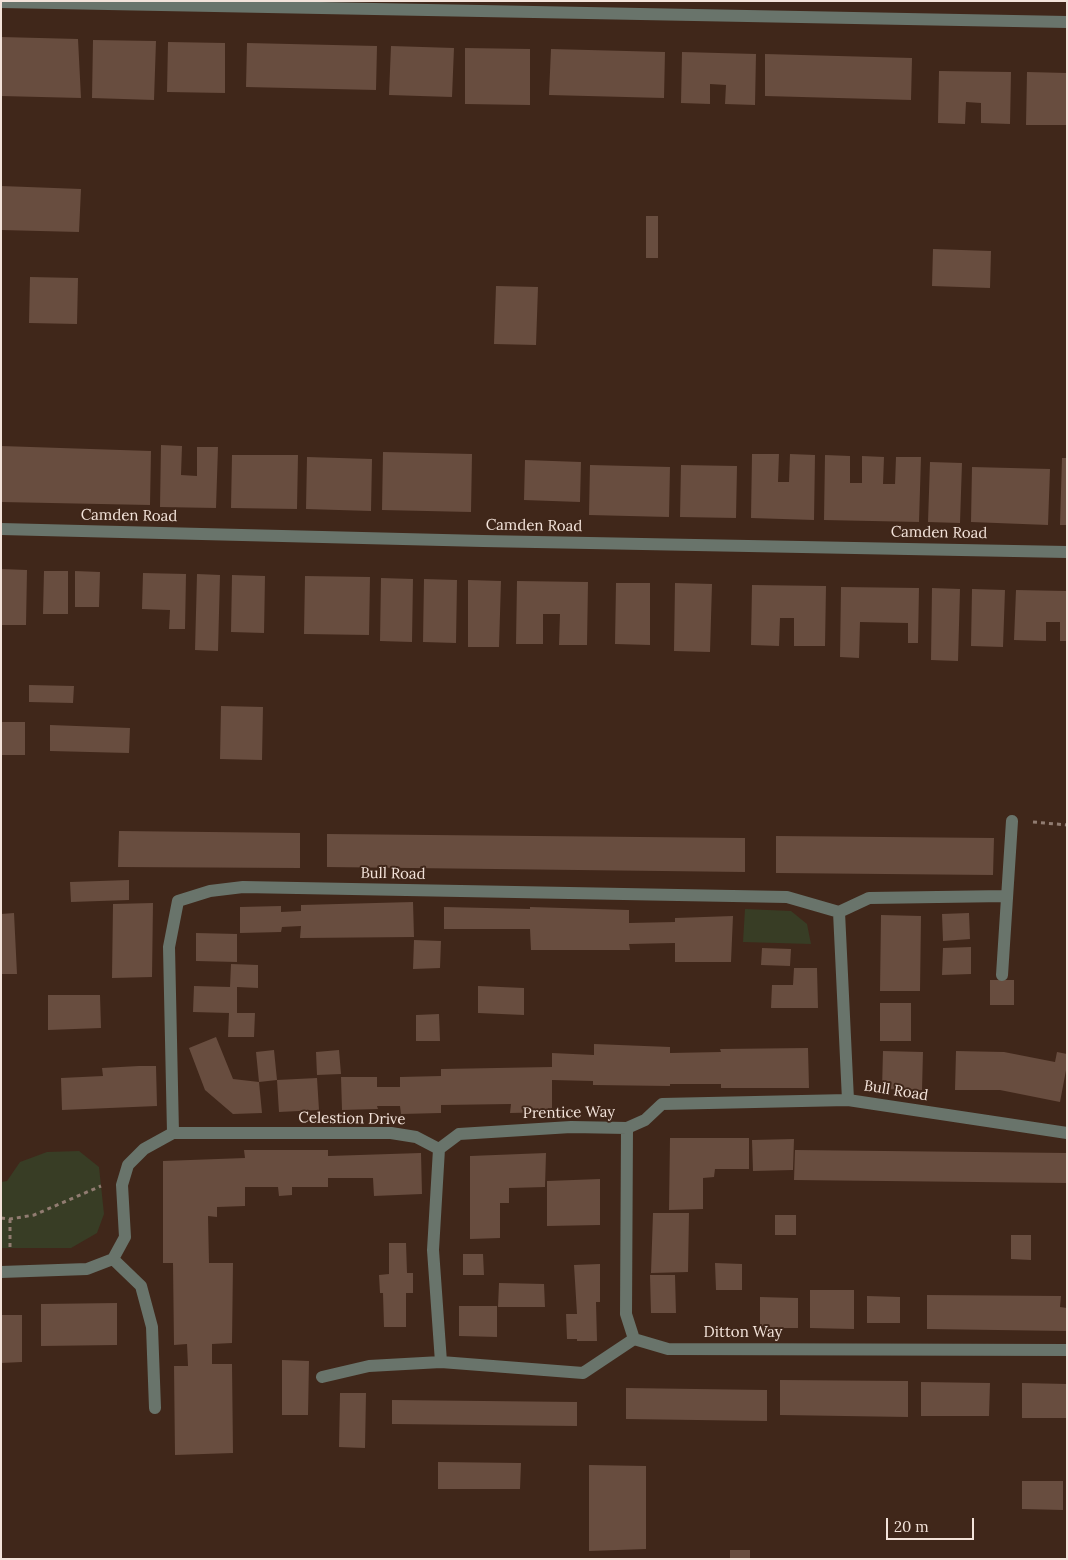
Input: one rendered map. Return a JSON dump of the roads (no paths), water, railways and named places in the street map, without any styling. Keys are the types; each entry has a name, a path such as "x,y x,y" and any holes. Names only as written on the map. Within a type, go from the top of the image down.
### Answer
{"street":[{"path":"1,2 1067,22"},
{"name":"Camden Road","path":"1,530 1067,552"},
{"path":"1002,976 1012,821"},
{"name":"Bull Road","path":"173,1133 169,947 178,901 210,890 243,887 787,897 839,912 848,1100 1067,1133"},
{"path":"839,912 869,898 1006,896"},
{"name":"Prentice Way","path":"439,1149 459,1134 571,1127 627,1128 645,1120 662,1104 848,1100"},
{"path":"322,1377 369,1366 442,1362 582,1373 634,1339 626,1314 627,1128"},
{"name":"Celestion Drive","path":"112,1260 125,1237 122,1185 128,1165 144,1149 173,1133 391,1133 416,1137 439,1149"},
{"path":"439,1149 433,1250 442,1362"},
{"path":"6,1272 87,1269 112,1260 141,1286 152,1327 155,1408"},
{"name":"Ditton Way","path":"634,1339 668,1349 1067,1350"}]}
